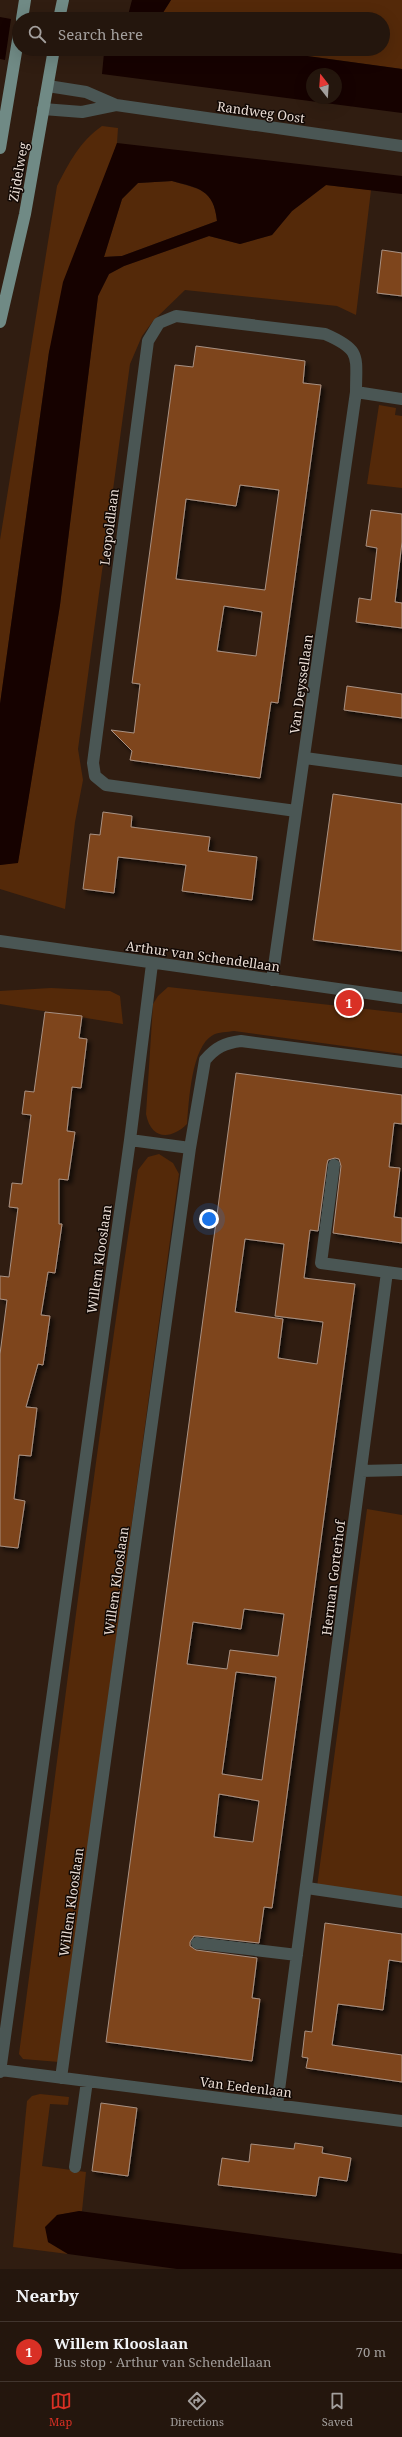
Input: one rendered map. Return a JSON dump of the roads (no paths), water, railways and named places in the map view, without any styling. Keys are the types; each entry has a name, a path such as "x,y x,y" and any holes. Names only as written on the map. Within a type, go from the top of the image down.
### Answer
{"main road":[{"path":"23,12 25,0"},
{"path":"61,12 63,0"},
{"name":"Zijdelweg","path":"0,148 15,56"},
{"name":"Zijdelweg","path":"0,322 25,214 53,56"}],"street":[{"name":"Randweg Oost","path":"49,80 86,92 116,105 402,146"},
{"name":"Randweg Oost","path":"43,109 82,112 116,105"},
{"name":"Leopoldlaan","path":"296,812 106,785 95,776 93,763 148,341 159,323 176,316 325,334 345,343 356,357 356,392"},
{"path":"356,392 402,399"},
{"name":"Van Deyssellaan","path":"272,980 305,758 356,392"},
{"path":"305,758 402,771"},
{"name":"Arthur van Schendellaan","path":"0,941 152,964 402,998"},
{"name":"Willem Klooslaan","path":"0,2071 130,1140 152,964"},
{"path":"130,1140 190,1148 205,1060 213,1051 226,1043 241,1041 402,1062"},
{"name":"Willem Klooslaan","path":"61,2078 190,1148"},
{"path":"334,1165 321,1263 402,1274"},
{"name":"Herman Gorterhof","path":"277,2105 307,1888 387,1272"},
{"path":"361,1471 402,1470"},
{"path":"307,1888 402,1902"},
{"path":"197,1943 297,1955"},
{"name":"Van Eedenlaan","path":"0,2071 402,2121"},
{"path":"75,2167 86,2081"}],"place":[{"name":"Willem Klooslaan","path":"349,1003"}]}
